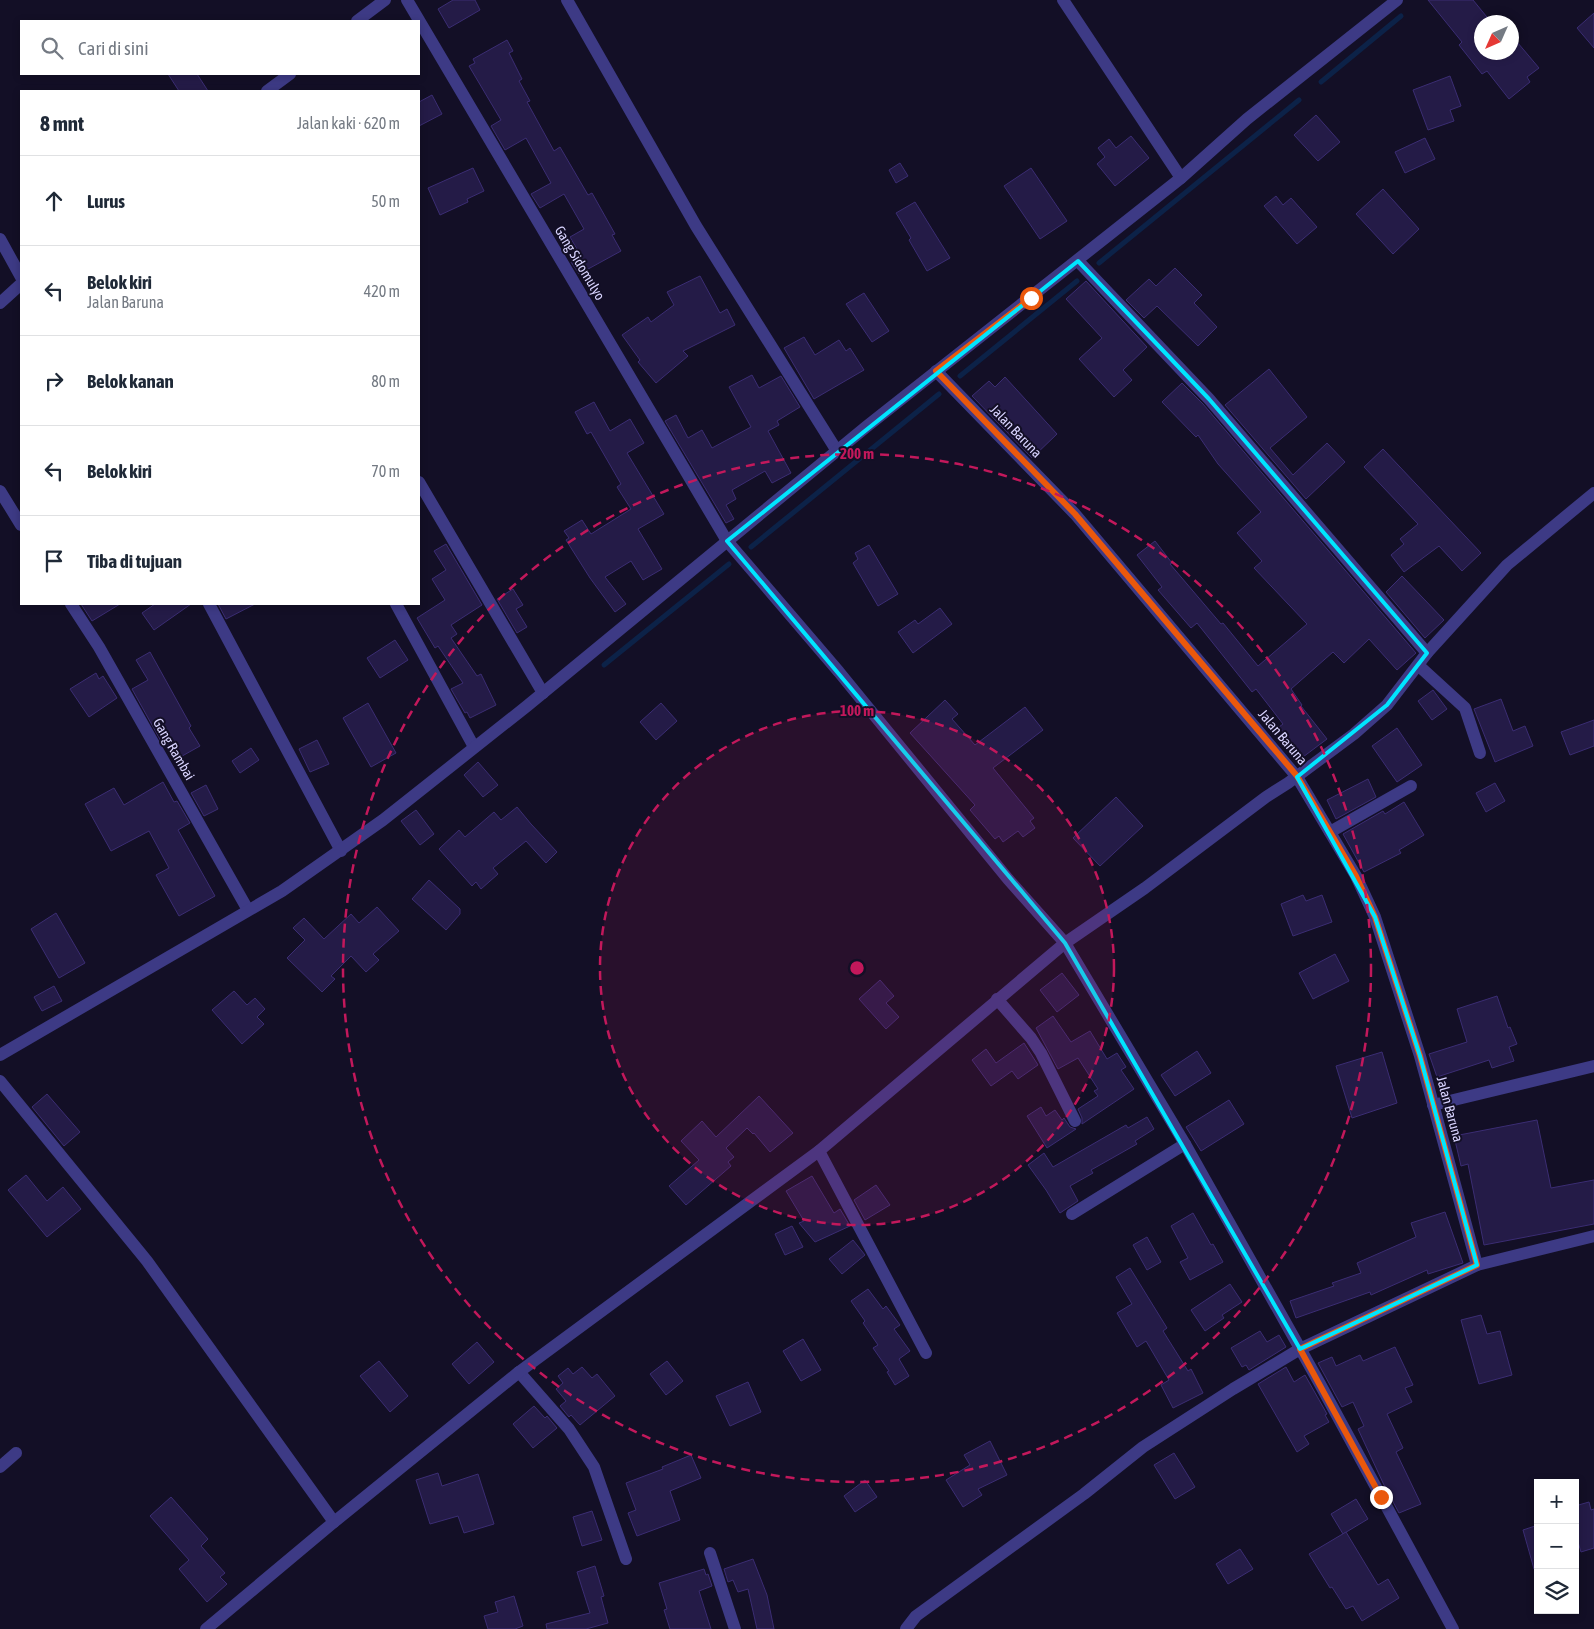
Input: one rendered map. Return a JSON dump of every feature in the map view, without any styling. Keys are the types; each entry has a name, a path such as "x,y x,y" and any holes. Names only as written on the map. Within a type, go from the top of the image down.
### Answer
{"street":[{"path":"358,20 385,0"},
{"name":"Gang Sidomulyo","path":"407,0 419,20"},
{"path":"567,0 696,226 838,451"},
{"path":"1063,0 1181,178"},
{"path":"0,1055 282,891 383,820 543,693 936,371 1181,178 1247,120 1397,0"},
{"name":"Gang Sidomulyo","path":"420,22 727,541 839,672 1008,879 1065,943 1184,1144 1300,1349 1453,1629"},
{"path":"269,90 289,75"},
{"path":"0,239 20,286 0,303"},
{"path":"1078,261 1209,399 1427,653"},
{"name":"Jalan Baruna","path":"936,371 1075,514 1297,776 1366,896 1375,917 1408,1017 1477,1265"},
{"path":"420,484 543,693"},
{"path":"0,491 20,523"},
{"path":"206,1629 519,1372 819,1151 1065,943 1145,888 1354,734 1387,705 1427,653 1507,565 1594,493"},
{"name":"Gang Rambai","path":"72,605 99,647 248,910"},
{"path":"210,605 341,850"},
{"path":"397,605 474,747"},
{"path":"1418,664 1465,708 1480,753"},
{"path":"1330,832 1411,786"},
{"path":"997,999 1031,1038 1041,1053 1076,1121"},
{"path":"1433,1105 1594,1066"},
{"path":"0,1081 147,1261 334,1522"},
{"path":"1072,1214 1184,1144"},
{"path":"819,1151 926,1353"},
{"path":"906,1629 916,1616 1084,1494 1142,1447 1300,1349 1477,1265 1594,1236"},
{"path":"519,1372 569,1429 594,1467 626,1559"},
{"path":"0,1467 16,1453"},
{"path":"710,1553 735,1629"}],"highlighted area":[{"path":"1078,261 1209,399 1427,653 1387,705 1297,777 1375,917 1420,1056 1477,1265 1300,1349 1065,943 727,541"}],"building":[{"path":"453,0 475,0 480,10 449,28 438,9"},
{"path":"1428,0 1473,0 1485,15 1474,15 1474,60 1519,60 1519,44 1539,68 1527,77 1530,82 1509,99 1487,71 1482,74 1459,45 1462,42"},
{"path":"1594,13 1594,48 1577,28"},
{"path":"507,40 513,51 509,53 522,79 519,81 530,101 527,102 554,151 560,147 588,195 592,193 615,234 612,235 621,251 579,274 571,262 581,256 570,237 584,229 564,194 540,208 531,194 551,183 526,138 505,150 491,126 501,120 469,66 475,63 473,59"},
{"path":"169,75 198,75 207,90 178,90"},
{"path":"1450,76 1461,106 1450,110 1454,121 1428,130 1413,90"},
{"path":"432,95 442,114 420,125 420,101"},
{"path":"1316,115 1340,142 1318,161 1294,135"},
{"path":"1131,136 1149,158 1115,186 1097,164 1105,157 1098,148 1109,139 1116,148"},
{"path":"1425,138 1435,159 1405,173 1395,152"},
{"path":"900,163 908,176 896,183 889,170"},
{"path":"473,168 484,191 467,199 468,202 440,215 428,188"},
{"path":"1031,168 1067,221 1040,239 1004,186"},
{"path":"1383,189 1419,229 1393,254 1356,214"},
{"path":"1276,196 1283,205 1291,198 1317,227 1297,244 1264,206"},
{"path":"915,202 950,258 927,271 896,213"},
{"path":"1175,268 1202,295 1194,303 1217,327 1198,346 1157,306 1144,318 1126,300 1149,279 1156,286"},
{"path":"700,276 720,313 727,309 735,325 683,351 688,356 656,383 638,362 640,360 622,335 648,317 651,322 674,305 667,292"},
{"path":"1086,281 1147,347 1123,370 1132,380 1114,397 1079,359 1102,338 1066,299"},
{"path":"864,293 889,331 872,342 846,304"},
{"path":"804,337 815,355 839,340 846,351 850,348 864,370 814,399 784,348"},
{"path":"1269,369 1307,417 1270,448 1293,475 1327,443 1345,462 1306,499 1225,405"},
{"path":"752,375 759,388 781,376 800,407 777,421 779,425 768,431 791,473 772,483 765,471 732,490 736,499 726,505 734,519 726,523 665,421 676,415 688,438 702,430 712,448 751,427 729,387"},
{"path":"1005,377 1057,434 1032,458 972,396 989,381 995,387"},
{"path":"1182,383 1203,404 1416,653 1397,670 1369,639 1344,663 1333,652 1291,689 1301,706 1327,739 1303,757 1279,727 1283,724 1256,689 1252,692 1197,623 1191,628 1158,590 1162,587 1137,555 1155,541 1172,563 1170,564 1221,624 1223,623 1258,666 1307,624 1254,568 1262,561 1237,533 1261,512 1218,464 1198,435 1196,437 1162,402"},
{"path":"594,402 610,431 630,419 644,443 627,453 664,514 638,529 662,569 643,580 631,561 605,577 626,604 615,612 590,578 566,540 569,538 564,531 582,520 591,534 631,509 617,487 621,484 591,432 587,434 575,412"},
{"path":"1383,449 1481,553 1462,571 1439,546 1404,572 1391,555 1404,544 1400,539 1418,524 1364,467"},
{"path":"446,544 482,605 451,625 457,634 451,638 477,676 481,674 496,705 470,718 451,689 463,683 438,646 435,648 417,618 445,600 432,579 446,570 434,551"},
{"path":"869,545 898,594 878,606 853,563 858,559 855,553"},
{"path":"1402,576 1444,620 1425,638 1386,592"},
{"path":"513,589 523,605 516,609 527,627 517,633 497,599"},
{"path":"82,605 118,605 92,621"},
{"path":"154,605 190,605 154,630 142,613"},
{"path":"219,605 253,605 226,619"},
{"path":"940,608 952,624 913,653 898,632 915,620 918,624"},
{"path":"395,640 408,660 380,678 367,658"},
{"path":"150,652 200,746 175,760 164,742 162,743 132,689 148,680 136,660"},
{"path":"96,673 99,679 103,676 117,698 89,717 70,689"},
{"path":"1433,690 1447,709 1432,720 1418,701"},
{"path":"1501,699 1513,731 1525,726 1533,746 1495,762 1474,709"},
{"path":"945,700 958,714 952,719 975,745 1025,707 1043,730 993,768 1034,818 1030,821 1035,828 1023,837 1018,831 1003,842 999,836 995,839 970,810 975,805 910,733"},
{"path":"368,703 396,753 371,767 343,718"},
{"path":"661,703 677,721 656,740 640,722"},
{"path":"1594,720 1594,746 1570,755 1561,732"},
{"path":"1397,728 1422,765 1397,782 1372,746"},
{"path":"317,740 329,764 310,772 299,749"},
{"path":"251,748 259,760 240,773 232,761"},
{"path":"478,762 498,785 483,797 464,775"},
{"path":"1368,779 1376,797 1336,819 1327,800"},
{"path":"163,782 174,802 177,801 190,823 178,830 215,896 179,916 156,875 169,868 149,831 111,851 85,804 114,788 124,805"},
{"path":"1495,783 1505,801 1486,812 1476,793"},
{"path":"206,785 218,809 204,816 191,793"},
{"path":"1116,797 1143,826 1100,866 1073,838"},
{"path":"1404,802 1424,835 1399,850 1401,853 1364,872 1343,834 1383,811 1385,814"},
{"path":"517,807 557,852 546,863 526,841 493,868 498,874 481,889 476,882 472,886 439,849 459,830 465,837 494,812 501,820"},
{"path":"416,810 434,834 420,845 401,821"},
{"path":"429,880 460,909 460,914 446,930 412,899"},
{"path":"1303,895 1306,901 1322,895 1332,922 1293,936 1281,904"},
{"path":"377,907 399,931 373,954 379,960 366,972 351,956 331,976 335,979 322,992 287,958 305,940 293,928 304,918 324,939 351,914 359,923"},
{"path":"56,913 85,963 59,978 31,929"},
{"path":"1335,954 1349,981 1313,999 1299,973"},
{"path":"1062,973 1079,995 1057,1012 1040,990"},
{"path":"880,980 894,996 886,1003 899,1017 886,1029 859,999"},
{"path":"54,986 62,1001 42,1011 34,997"},
{"path":"234,991 247,1005 255,998 265,1009 257,1017 264,1024 242,1044 212,1010"},
{"path":"1497,996 1508,1028 1510,1027 1517,1044 1509,1047 1514,1061 1492,1068 1489,1060 1437,1077 1429,1054 1467,1042 1457,1009"},
{"path":"1053,1016 1071,1042 1090,1031 1107,1059 1117,1053 1126,1067 1121,1070 1134,1089 1082,1124 1082,1118 1078,1109 1098,1096 1094,1091 1098,1089 1078,1058 1058,1069 1036,1028"},
{"path":"1024,1043 1038,1065 1018,1079 1012,1071 991,1086 972,1060 986,1049 996,1063"},
{"path":"1197,1051 1211,1073 1175,1096 1161,1075"},
{"path":"1382,1052 1397,1103 1352,1118 1336,1066"},
{"path":"47,1094 80,1132 64,1146 32,1107"},
{"path":"759,1096 793,1133 770,1152 754,1133 747,1128 726,1148 734,1157 728,1162 731,1166 686,1205 669,1186 699,1160 681,1141 702,1121 716,1137"},
{"path":"1229,1100 1244,1124 1201,1151 1186,1127"},
{"path":"1041,1107 1046,1116 1055,1110 1062,1120 1064,1118 1070,1127 1076,1129 1047,1148 1027,1116"},
{"path":"1147,1117 1154,1129 1135,1141 1137,1144 1091,1170 1093,1173 1070,1186 1078,1201 1060,1213 1028,1165 1044,1153 1053,1167 1126,1125 1128,1128"},
{"path":"1537,1120 1551,1188 1594,1180 1594,1224 1484,1245 1468,1164 1461,1166 1454,1136"},
{"path":"26,1175 47,1201 63,1187 81,1209 47,1237 8,1190"},
{"path":"812,1176 834,1213 840,1209 850,1226 815,1242 799,1223 804,1221 786,1191"},
{"path":"876,1185 890,1205 865,1220 854,1200"},
{"path":"1445,1212 1463,1263 1428,1274 1427,1270 1371,1295 1370,1292 1296,1318 1290,1301 1334,1286 1332,1283 1361,1273 1357,1263 1416,1237 1411,1223"},
{"path":"1193,1213 1223,1262 1190,1280 1180,1262 1188,1258 1171,1226"},
{"path":"792,1226 803,1247 785,1255 775,1234"},
{"path":"1147,1237 1161,1262 1147,1270 1133,1245"},
{"path":"853,1240 865,1255 842,1274 829,1259"},
{"path":"1130,1268 1167,1328 1163,1331 1188,1371 1191,1369 1203,1393 1173,1408 1161,1385 1169,1380 1146,1341 1137,1347 1117,1313 1132,1304 1116,1277"},
{"path":"1230,1284 1242,1302 1222,1315 1224,1318 1205,1331 1191,1310"},
{"path":"868,1289 883,1309 886,1306 900,1325 894,1329 910,1351 899,1359 909,1376 895,1385 887,1372 889,1371 873,1348 878,1345 851,1301"},
{"path":"1481,1315 1487,1334 1500,1331 1512,1375 1479,1384 1461,1320"},
{"path":"1260,1331 1267,1342 1279,1335 1286,1347 1249,1370 1246,1365 1242,1367 1231,1348"},
{"path":"803,1339 821,1370 801,1381 783,1351"},
{"path":"477,1342 494,1362 469,1384 452,1364"},
{"path":"1395,1347 1413,1385 1405,1388 1412,1402 1387,1414 1403,1448 1396,1452 1421,1504 1399,1513 1358,1429 1364,1426 1353,1402 1342,1407 1318,1363 1332,1357 1336,1366 1360,1355 1363,1361"},
{"path":"379,1361 408,1396 390,1412 360,1376"},
{"path":"667,1361 683,1381 666,1395 650,1374"},
{"path":"582,1367 592,1378 597,1374 615,1396 580,1425 571,1415 569,1417 560,1406 566,1401 556,1389 563,1383 558,1376 568,1368 573,1374"},
{"path":"1286,1367 1294,1382 1305,1375 1327,1414 1325,1415 1329,1422 1304,1436 1309,1444 1297,1452 1258,1384"},
{"path":"748,1382 761,1412 730,1426 716,1396"},
{"path":"534,1406 545,1418 547,1416 557,1428 533,1448 513,1424"},
{"path":"990,1441 1007,1475 978,1489 982,1495 963,1507 946,1480 970,1465 964,1455"},
{"path":"1174,1453 1195,1487 1175,1499 1154,1465"},
{"path":"691,1455 701,1478 670,1491 680,1520 637,1536 628,1513 636,1510 626,1483 663,1469 662,1467"},
{"path":"438,1473 442,1486 478,1474 494,1524 464,1533 458,1516 430,1524 416,1480"},
{"path":"865,1480 877,1497 855,1512 844,1496"},
{"path":"171,1497 208,1539 201,1546 225,1573 220,1577 227,1584 207,1602 179,1569 189,1560 150,1516"},
{"path":"1356,1499 1368,1519 1343,1534 1331,1514"},
{"path":"1589,1502 1591,1510 1594,1509 1594,1548 1581,1552 1579,1545 1579,1505"},
{"path":"592,1511 602,1540 582,1546 573,1517"},
{"path":"1534,1526 1534,1569 1523,1530"},
{"path":"1346,1532 1378,1585 1388,1579 1399,1598 1362,1621 1353,1606 1346,1609 1332,1587 1330,1588 1309,1554"},
{"path":"1240,1549 1253,1569 1228,1584 1216,1564"},
{"path":"753,1559 767,1595 774,1629 757,1629 748,1589 738,1592 733,1580 728,1582 724,1569"},
{"path":"595,1566 604,1596 601,1597 608,1623 586,1629 547,1629 546,1624 590,1613 577,1572"},
{"path":"704,1569 712,1586 699,1591 711,1629 670,1629 664,1610 667,1609 659,1583"},
{"path":"514,1596 523,1626 515,1629 488,1629 484,1616 498,1612 495,1602"}],"waterway":[{"path":"1321,82 1401,16"},
{"path":"1099,263 1299,100"},
{"path":"960,376 1077,281"},
{"path":"751,547 939,394"},
{"path":"604,665 729,564"}],"route":[{"path":"1031,298 936,371 1075,514 1297,776 1366,896 1384,942 1420,1056 1477,1265 1300,1349 1381,1497"}]}
